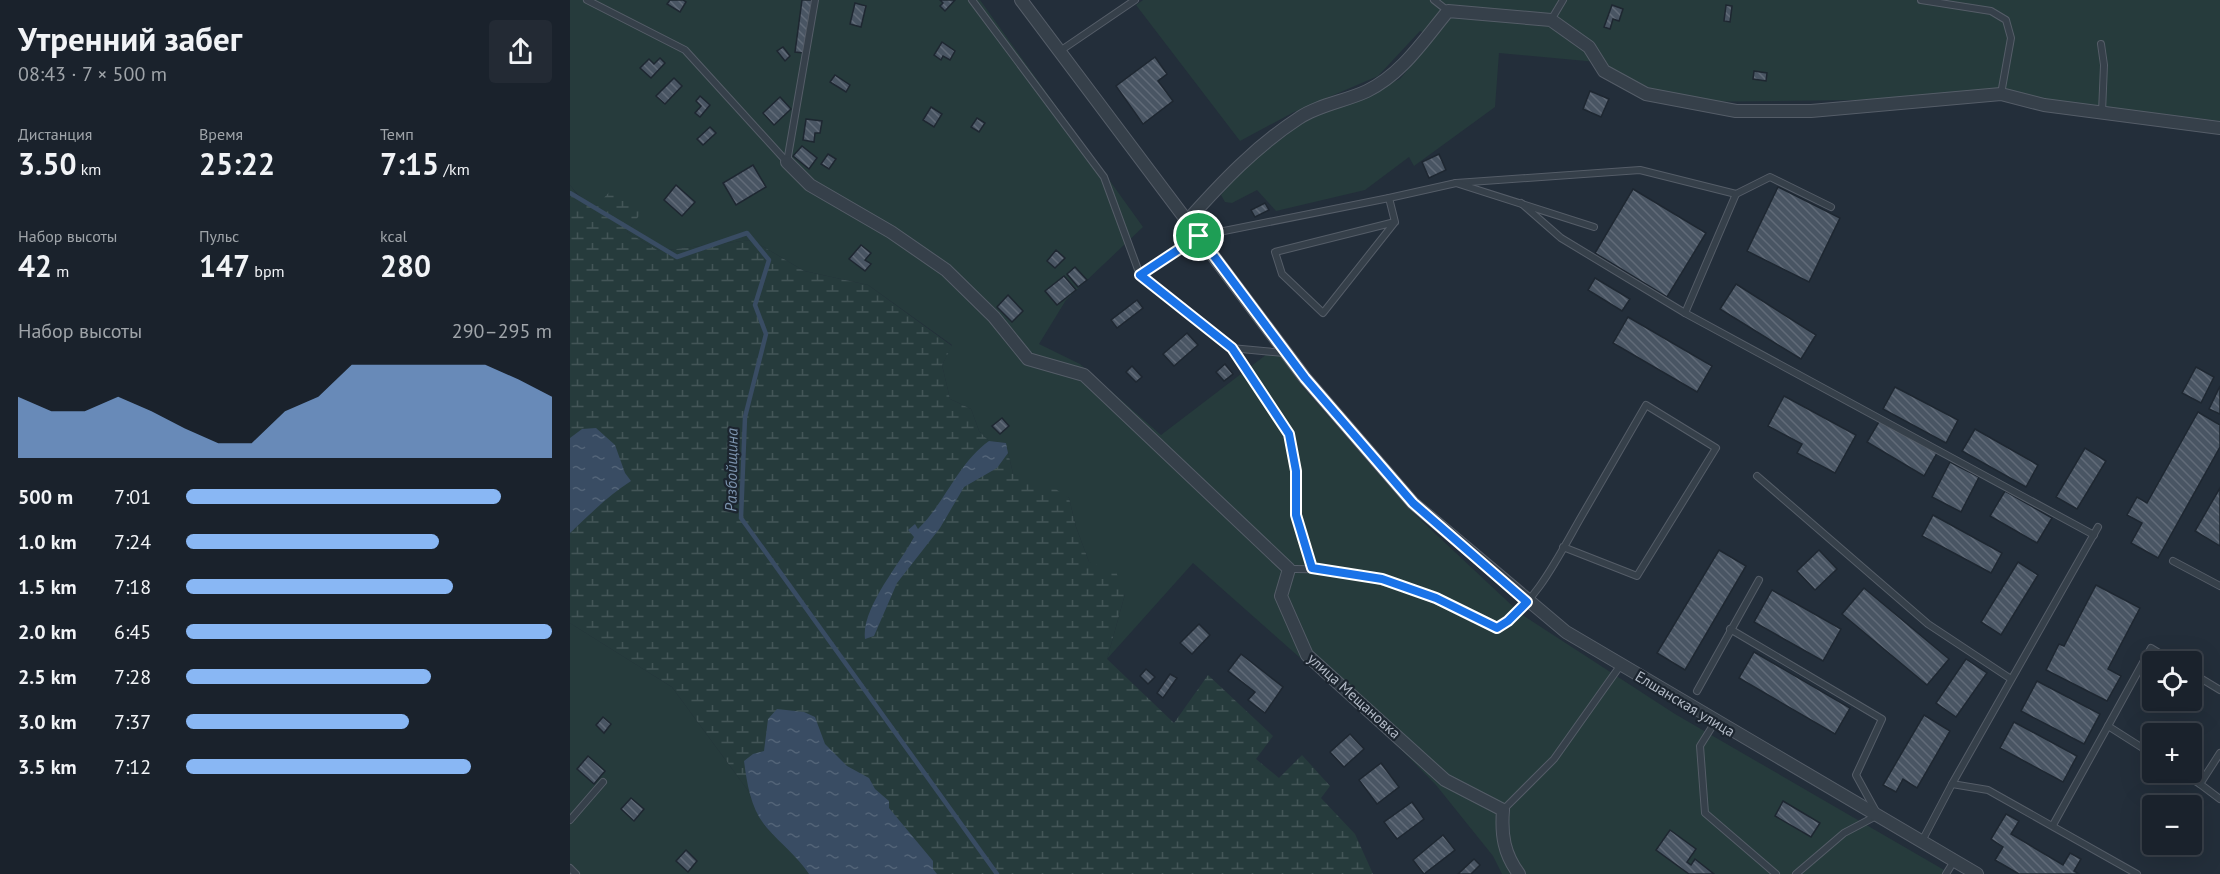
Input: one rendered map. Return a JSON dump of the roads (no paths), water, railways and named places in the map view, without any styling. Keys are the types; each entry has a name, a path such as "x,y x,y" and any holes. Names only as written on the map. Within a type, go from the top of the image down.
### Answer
{"street":[{"name":"Елшанская улица","path":"1022,0 1305,378 1413,503 1527,602 1566,632 1715,723 1977,874"},
{"path":"1188,220 1229,174 1301,116 1368,90 1394,75 1448,12 1551,20 1589,47 1604,71 1646,94 1736,111 1811,111 2001,94 2044,105 2220,128"},
{"path":"787,162 810,185 891,232 946,270 994,317 1028,358 1084,375 1289,568"},
{"name":"улица Мещановка","path":"1289,568 1281,596 1307,655 1445,780 1503,810"},
{"path":"1503,810 1502,834 1509,861 1519,874"}],"lane":[{"path":"587,0 685,50 787,162"},
{"path":"787,162 815,0"},
{"path":"972,0 1104,177 1140,275 1232,348 1288,353"},
{"path":"1059,51 1136,0"},
{"path":"1434,0 1448,12"},
{"path":"1551,20 1563,0"},
{"path":"1921,0 1991,11 2006,20 2011,38 2001,94"},
{"path":"2101,44 2104,65 2102,113"},
{"path":"1140,275 1199,236 1456,183 1640,170 1736,194"},
{"path":"1685,313 1736,194 1770,177 1831,207"},
{"path":"1456,183 1594,227"},
{"path":"1389,198 1395,222"},
{"path":"1521,203 1561,238 1685,313 2094,535"},
{"path":"1395,222 1323,313 1282,274 1275,252 1395,222"},
{"path":"1289,568 1312,568 1382,579 1436,598 1497,628 1508,621 1527,602 1563,547 1646,405 1716,448 1637,576 1563,547"},
{"path":"1757,476 1928,624 2011,679"},
{"path":"1922,841 2098,527"},
{"path":"2172,561 2220,586"},
{"path":"1697,691 1758,580"},
{"path":"1730,629 1882,719 1856,775 1878,815 1844,833 1796,874"},
{"path":"2053,825 2142,664"},
{"path":"1503,810 1554,759 1620,666"},
{"path":"2202,679 2220,690"},
{"path":"1715,723 1700,746 1704,813 1776,874"},
{"path":"2108,726 2142,748"},
{"path":"2220,753 2200,784 2220,800"},
{"path":"570,820 603,782"},
{"path":"1952,784 1988,790 2137,874"},
{"path":"1946,874 1954,860"},
{"path":"570,868 576,874"}],"water":[{"path":"596,428 615,445 625,473 631,481 607,499 570,533 570,438 582,429"},
{"path":"989,441 1006,443 1008,453 997,468 964,487 940,528 897,583 874,636 865,639 865,627 875,600 914,537 908,530 915,524 918,529 928,519 969,460"},
{"path":"777,709 804,712 815,717 825,744 847,766 869,778 875,789 889,801 889,808 933,861 933,869 937,874 809,874 762,821 753,805 747,779 744,761 753,754 764,751 768,719"}],"waterway":[{"name":"Разбойщина","path":"570,193 677,257 747,233 769,260 755,305 766,334 745,417 741,518 997,874"}]}
